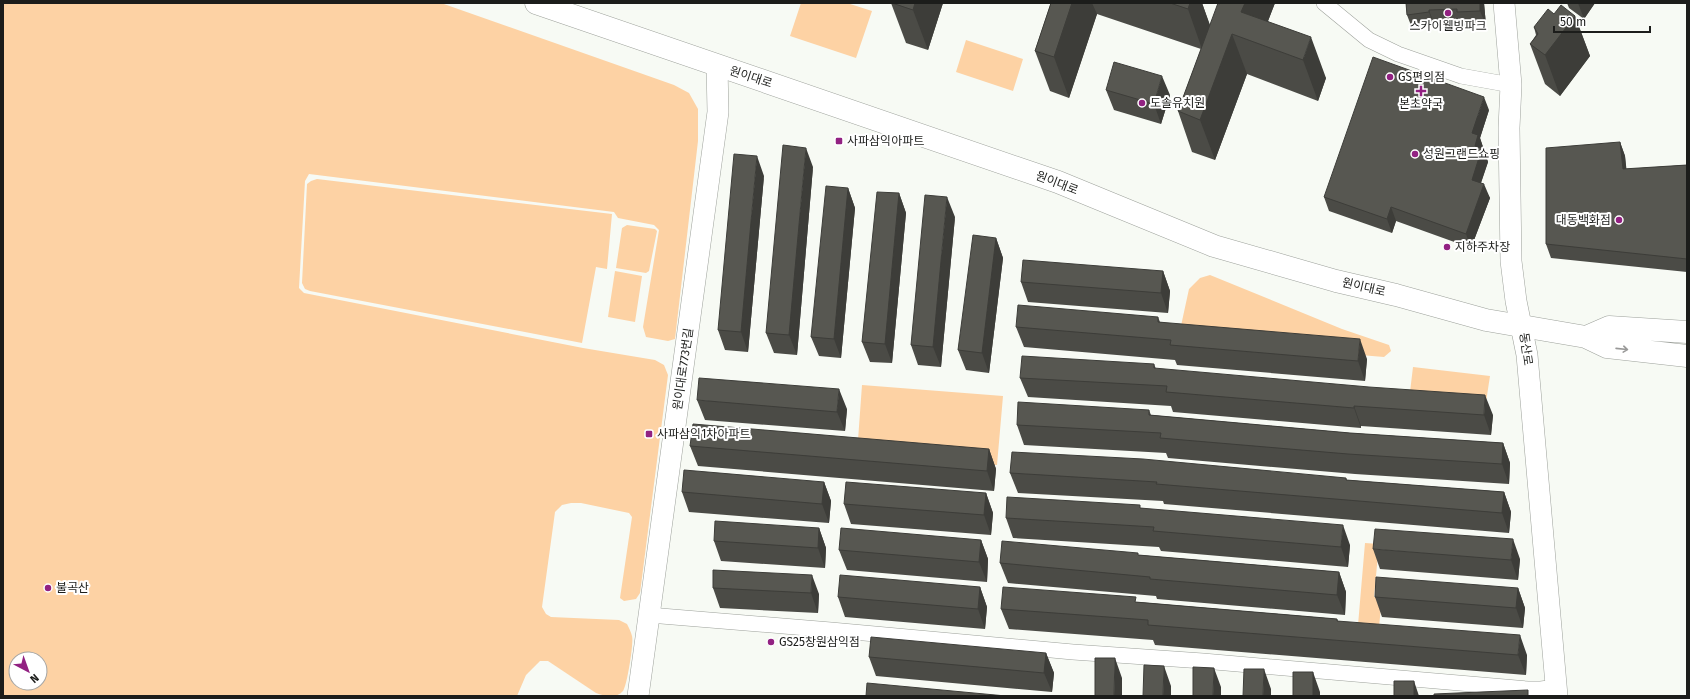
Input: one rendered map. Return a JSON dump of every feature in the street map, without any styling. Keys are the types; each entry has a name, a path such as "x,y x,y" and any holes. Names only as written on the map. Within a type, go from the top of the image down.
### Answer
{"main road":[{"name":"원이대로","path":"536,3 1058,182 1214,246 1336,281 1396,295 1486,320 1586,337 1607,347 1687,356"},
{"name":"동산로","path":"1504,3 1511,85 1508,128 1511,261 1516,301 1527,355 1556,691"},
{"name":"원이대로773번길","path":"638,696 718,112 717,66"},
{"path":"1586,337 1609,327 1687,332"}],"street":[{"path":"1324,3 1369,40 1383,48 1461,76 1511,85"},
{"path":"649,615 1073,652 1203,661 1556,691"}],"shaded area":[{"path":"3,3 441,3 674,85 689,93 698,109 698,141 675,339 668,341 646,337 643,327 659,230 654,225 618,218 614,212 309,174 305,181 299,288 304,293 583,348 655,360 664,365 668,375 640,593 636,599 624,601 620,598 632,517 629,513 581,503 571,503 562,505 555,512 542,607 546,614 551,617 619,620 627,624 632,636 632,646 625,687 620,694 614,696 596,693 548,661 540,661 526,675 517,696 3,696"},
{"path":"801,3 847,3 872,11 856,58 790,36"},
{"path":"966,40 1023,59 1013,91 956,72"},
{"path":"317,179 612,214 607,269 596,267 582,343 305,289 302,283 307,184"},
{"path":"627,225 655,229 657,231 649,271 646,273 616,268 622,228"},
{"path":"615,271 642,276 635,322 608,317"},
{"path":"1210,275 1342,329 1389,345 1391,351 1384,357 1182,340 1179,335 1189,289 1200,278"},
{"path":"1413,367 1490,376 1486,402 1410,392"},
{"path":"862,385 1003,396 997,465 857,454"},
{"path":"1365,543 1379,544 1374,597 1382,597 1379,627 1358,625"}],"building":[{"path":"892,3 915,3 913,10"},
{"path":"1051,3 1072,3 1054,57 1035,51"},
{"path":"1170,3 1190,3 1188,9"},
{"path":"1218,3 1245,3 1241,12 1311,37 1303,60 1232,34 1200,120 1178,111"},
{"path":"1406,3 1480,3 1480,11 1457,12 1457,9 1429,10 1429,12 1407,15"},
{"path":"1561,5 1575,16 1545,55 1530,44 1538,34 1534,27 1548,9 1554,14"},
{"name":"성원그랜드쇼핑","path":"1373,57 1484,97 1472,133 1478,135 1475,146 1482,148 1472,180 1484,184 1466,234 1391,207 1387,219 1324,197"},
{"path":"1114,62 1162,76 1154,104 1106,90"},
{"name":"대동백화점","path":"1620,142 1623,169 1687,165 1687,259 1546,244 1546,148"},
{"path":"783,145 806,148 789,335 766,333"},
{"path":"734,154 757,156 741,332 718,330"},
{"path":"826,186 848,188 834,339 811,337"},
{"path":"877,192 899,193 885,344 862,342"},
{"path":"925,195 947,197 933,347 911,345"},
{"path":"973,235 996,238 982,353 958,350"},
{"path":"1023,260 1163,271 1161,293 1021,282"},
{"path":"1018,305 1158,317 1158,322 1360,339 1358,361 1170,345 1171,340 1016,327"},
{"path":"1022,356 1154,364 1154,368 1369,387 1485,395 1484,415 1354,406 1354,408 1166,392 1167,386 1020,378"},
{"path":"699,378 839,389 837,412 697,400"},
{"path":"1018,402 1149,410 1149,415 1350,433 1503,443 1502,464 1348,454 1160,438 1161,433 1017,425"},
{"path":"693,424 989,449 987,471 690,446"},
{"path":"1012,452 1143,459 1346,478 1346,480 1504,492 1502,513 1156,484 1157,482 1010,473"},
{"path":"684,470 824,482 822,504 682,492"},
{"path":"846,482 986,493 984,515 844,504"},
{"path":"1007,497 1140,505 1140,508 1343,525 1341,547 1153,531 1154,527 1006,518"},
{"path":"715,521 819,528 818,548 714,541"},
{"path":"841,528 981,540 979,562 839,550"},
{"path":"1375,529 1513,539 1511,560 1373,549"},
{"path":"1002,541 1138,553 1138,555 1339,572 1337,595 1150,579 1150,577 1000,563"},
{"path":"713,570 812,575 811,593 713,588"},
{"path":"840,575 980,587 978,609 838,597"},
{"path":"1376,577 1518,588 1516,608 1375,597"},
{"path":"1003,587 1136,597 1135,602 1337,619 1337,621 1520,635 1518,655 1148,625 1148,620 1001,609"},
{"path":"871,637 1046,653 1044,673 869,657"},
{"path":"1095,658 1115,658 1114,696 1095,696"},
{"path":"1144,665 1164,666 1163,696 1143,696"},
{"path":"1193,667 1214,668 1213,696 1193,696"},
{"path":"1244,669 1264,669 1263,696 1243,696"},
{"path":"1293,672 1313,672 1313,696 1293,696"},
{"path":"1394,681 1414,681 1414,696 1394,696"},
{"path":"867,683 1006,696 866,696"},
{"path":"1528,690 1528,696 1434,696 1434,694"}],"place":[{"name":"스카이웰빙파크","path":"1448,13"},
{"name":"GS편의점","path":"1390,77"},
{"name":"본초약국","path":"1421,91"},
{"name":"도솔유치원","path":"1142,103"},
{"name":"사파삼익아파트","path":"839,141"},
{"name":"성원그랜드쇼핑","path":"1415,154"},
{"name":"대동백화점","path":"1619,220"},
{"name":"지하주차장","path":"1447,247"},
{"name":"사파삼익1차아파트","path":"649,434"},
{"name":"불곡산","path":"48,588"},
{"name":"GS25창원삼익점","path":"771,642"}]}
